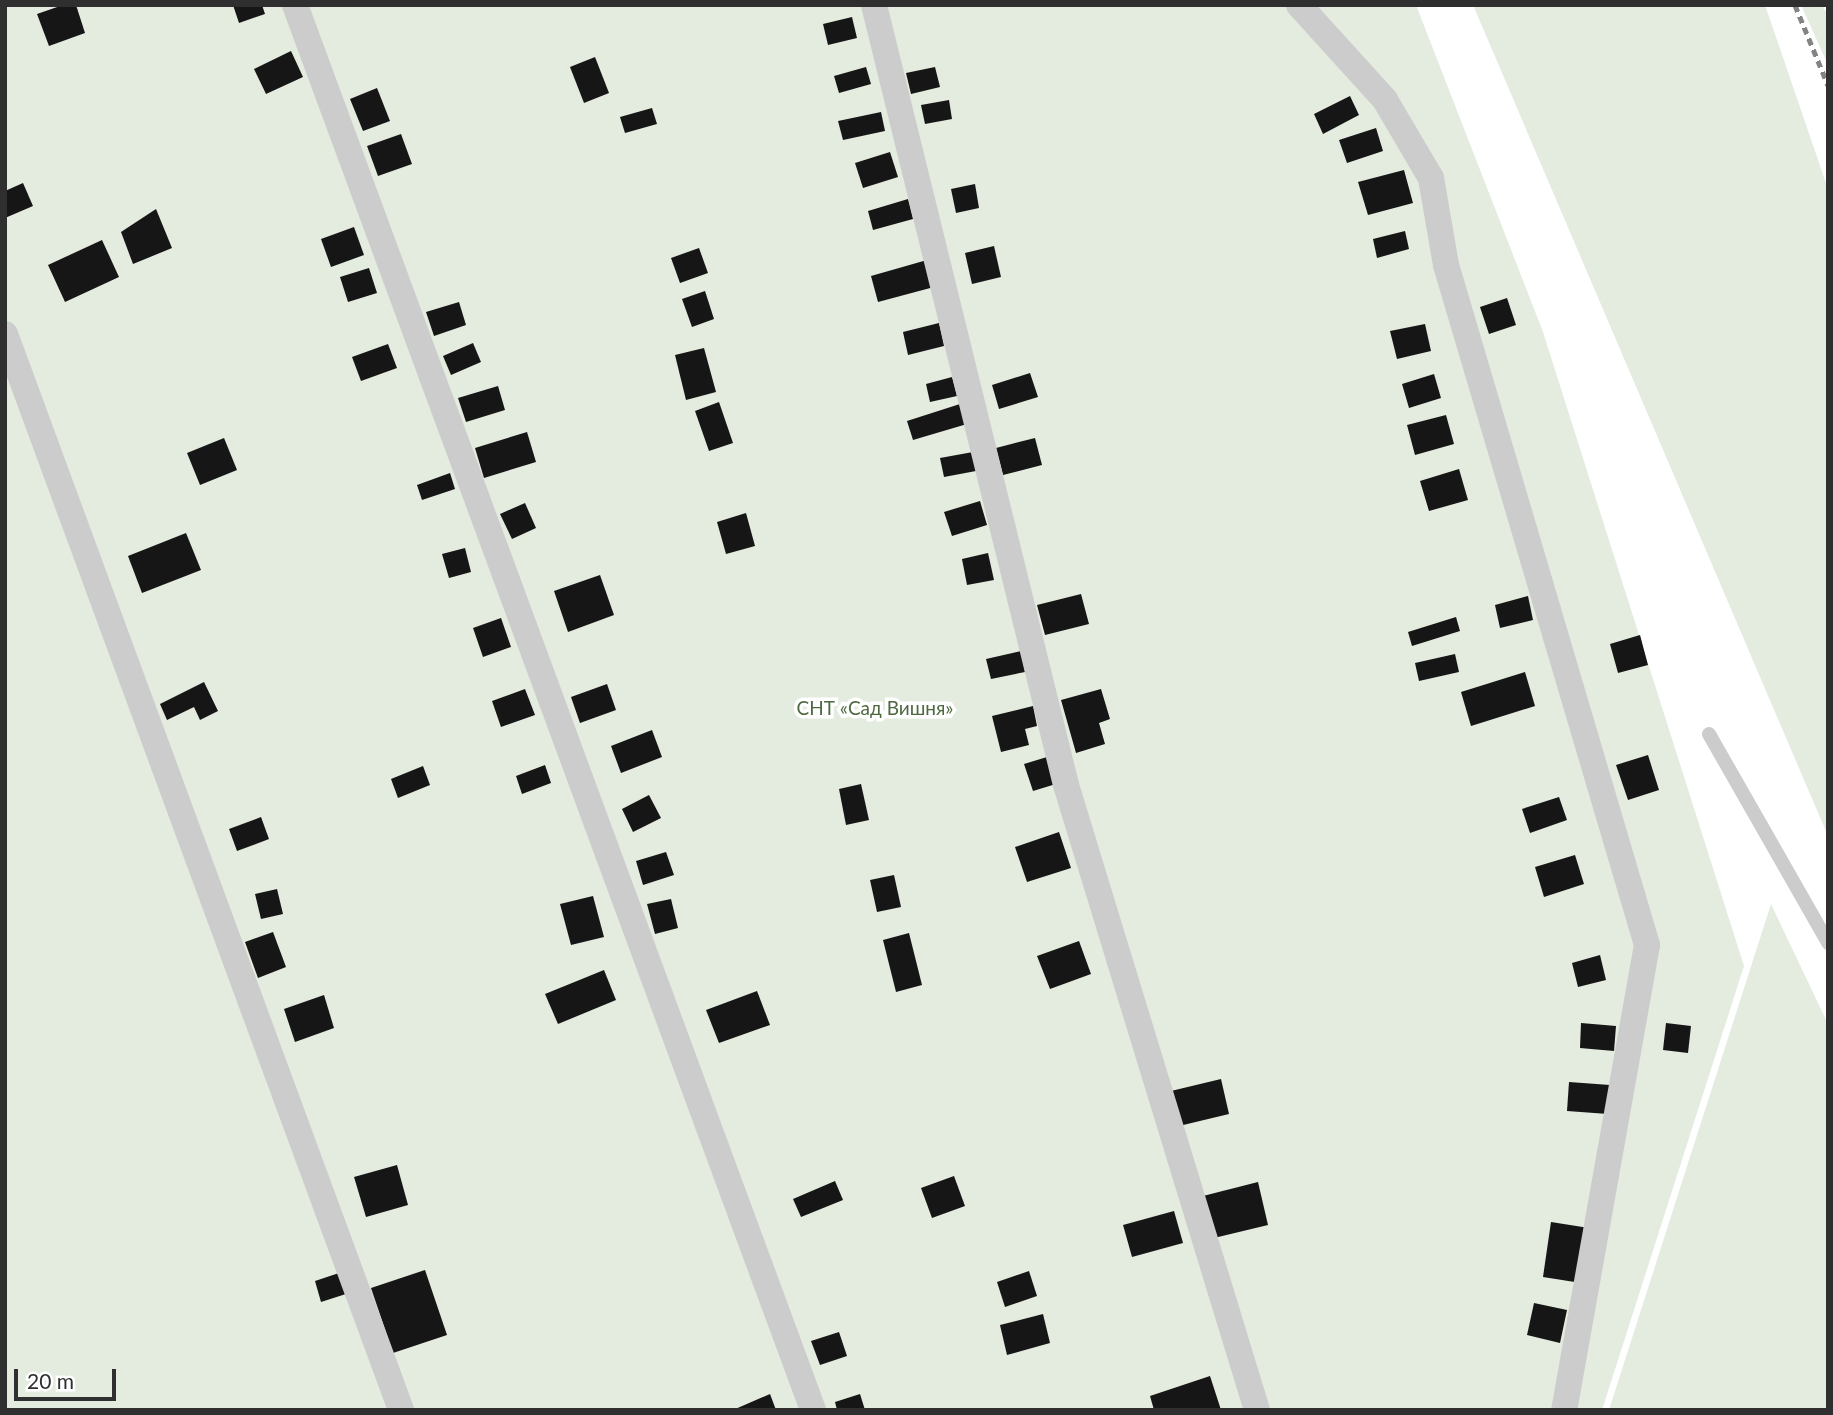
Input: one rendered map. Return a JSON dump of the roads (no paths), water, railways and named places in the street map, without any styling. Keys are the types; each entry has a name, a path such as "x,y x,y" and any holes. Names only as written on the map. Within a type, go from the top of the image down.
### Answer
{"street":[{"path":"295,5 813,1410"},
{"path":"874,5 1066,785 1257,1410"},
{"path":"1299,5 1385,100 1431,178 1446,265 1647,944 1564,1410"},
{"path":"5,334 401,1410"}],"lane":[{"path":"1709,734 1828,943"}],"railway":[{"path":"1795,5 1828,85"}],"park label":[{"name":"СНТ «Сад Вишня»","path":"875,708"}]}
